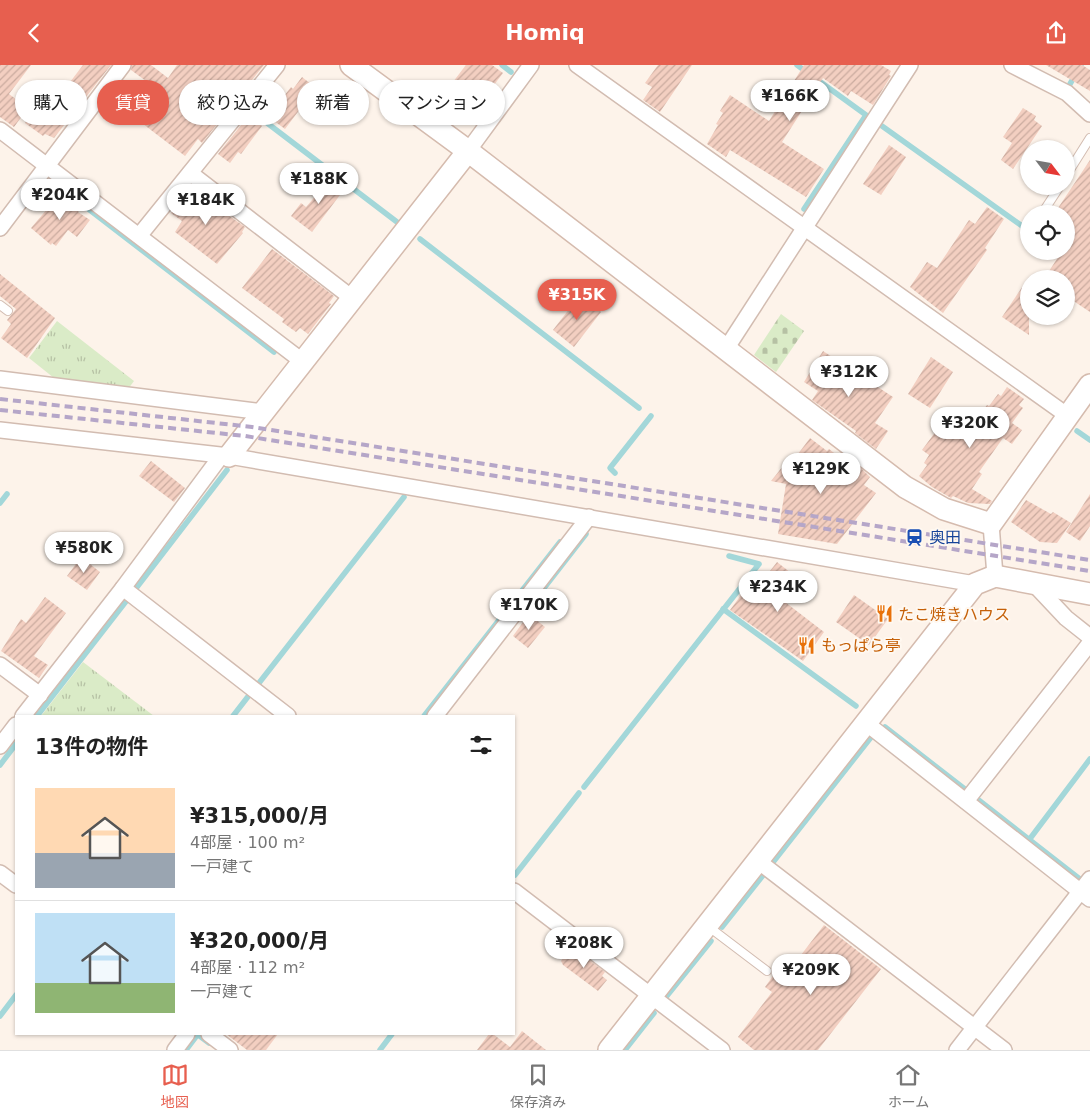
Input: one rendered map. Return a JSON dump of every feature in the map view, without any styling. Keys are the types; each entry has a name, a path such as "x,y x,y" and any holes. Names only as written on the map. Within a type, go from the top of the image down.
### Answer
{"street":[{"path":"0,228 123,65"},
{"path":"139,236 277,65"},
{"path":"351,65 468,151 905,487 944,509 991,524"},
{"path":"24,715 225,456 263,412 468,151 531,65"},
{"path":"578,65 1068,416"},
{"path":"726,349 910,65"},
{"path":"1012,65 1067,93 1090,114"},
{"path":"0,130 302,361"},
{"path":"190,173 352,298"},
{"path":"0,379 263,412"},
{"path":"995,576 991,524 1090,385"},
{"path":"0,430 225,456 975,584"},
{"path":"436,715 589,517"},
{"path":"609,1050 975,584 995,576 1090,594"},
{"path":"1034,584 1066,618 1090,637"},
{"path":"124,588 287,715"},
{"path":"966,801 1090,643"},
{"path":"0,665 40,695"},
{"path":"866,723 1085,895"},
{"path":"0,746 15,726"},
{"path":"758,861 1004,1050"},
{"path":"0,873 15,884"},
{"path":"957,1050 974,1027 1085,895 1090,879"},
{"path":"515,892 722,1050"},
{"path":"175,1050 186,1035"},
{"path":"210,1035 230,1050"}],"lane":[{"path":"1075,162 1090,138"},
{"path":"0,305 8,311"},
{"path":"707,925 767,971"}],"green space":[{"path":"781,314 804,331 776,372 754,355"},
{"path":"57,321 134,381 128,389 59,382 29,358"},
{"path":"83,662 153,715 42,715"}],"building":[{"path":"0,65 31,65 20,80 15,80 15,86 9,94 15,98 15,125 14,127 0,117"},
{"path":"83,65 111,65 99,80 97,80 97,83 87,96 87,80 72,80"},
{"path":"132,65 151,65 168,78 177,65 264,65 252,80 179,80 179,125 216,125 202,143 198,139 185,156 144,125 169,125 169,80 145,80 131,70"},
{"path":"466,65 492,65 503,73 498,80 454,80"},
{"path":"658,65 692,65 660,112 643,100 652,87 645,83"},
{"path":"804,65 881,65 891,71 889,75 891,76 873,105 851,91 848,96 823,78 782,142 824,169 806,197 730,150 726,157 707,144 723,113 720,111 730,95 769,121"},
{"path":"1046,65 1082,65 1090,70 1090,91"},
{"path":"297,84 297,113 285,129 280,125 287,125 287,92 291,87 293,89"},
{"path":"1023,108 1036,116 1034,120 1042,126 1033,140 1020,140 1020,159 1013,169 1001,160 1012,143 1003,137"},
{"path":"28,125 64,125 54,138 45,134 43,136"},
{"path":"241,125 262,126 241,154 238,152 230,163 218,154"},
{"path":"889,145 906,157 881,195 863,184"},
{"path":"1090,160 1090,312 1075,302 1075,270 1050,270 1056,260 1075,260 1075,205 1060,205 1067,195 1075,195 1075,182"},
{"path":"332,177 346,187 312,232 291,216 301,203 306,207"},
{"path":"190,188 245,227 243,233 217,264 175,232 182,221 171,213"},
{"path":"60,194 80,209 78,212 90,220 77,237 68,230 56,246 52,243 51,245 31,228"},
{"path":"987,207 1004,219 985,248 987,250 943,313 910,287 927,262 937,268 969,220 975,224"},
{"path":"272,249 334,296 329,303 331,304 308,334 300,328 296,332 282,322 284,319 242,288"},
{"path":"0,274 55,318 27,358 1,338 11,324 7,320 16,309 0,296"},
{"path":"1020,290 1020,325 1029,325 1029,335 1002,317"},
{"path":"580,295 601,312 574,347 553,330"},
{"path":"823,351 893,397 875,423 888,431 876,449 855,433 856,431 812,400 818,391 804,382"},
{"path":"931,357 953,372 930,408 908,394"},
{"path":"1007,387 1024,399 1019,405 1023,408 1012,423 1022,430 1012,444 1003,438 979,472 982,474 972,489 992,501 990,504 968,503 953,496 951,498 932,487 919,476 927,465 924,463 929,455 922,450 942,423 963,438 987,405 989,406 998,394 1001,396"},
{"path":"810,438 827,451 829,449 839,457 841,454 863,470 870,477 864,485 876,493 837,544 778,534 786,484 771,481 792,455 795,458"},
{"path":"151,461 185,488 174,502 139,476"},
{"path":"1090,494 1090,526 1080,541 1066,532"},
{"path":"1026,500 1051,514 1053,512 1071,523 1057,543 1040,542 1011,522"},
{"path":"81,557 100,572 87,590 67,576"},
{"path":"777,562 791,573 788,577 798,585 785,602 824,632 803,661 730,610 752,580 759,585"},
{"path":"854,595 888,619 869,645 836,622"},
{"path":"45,597 66,613 34,656 48,665 39,678 1,651 21,619 26,623"},
{"path":"529,614 545,627 528,648 513,636"},
{"path":"824,925 881,969 818,1050 754,1050 738,1037 772,992 765,987 780,966 788,972"},
{"path":"572,947 605,972 602,976 607,980 598,991 563,965 561,961"},
{"path":"522,1031 546,1050 477,1050 488,1035 494,1035 510,1047"},
{"path":"227,1035 277,1035 266,1050 247,1050"}],"waterway":[{"path":"502,65 511,72"},
{"path":"797,65 808,73"},
{"path":"1070,84 1081,65"},
{"path":"804,209 866,115 815,78"},
{"path":"270,125 397,222"},
{"path":"882,126 1020,225"},
{"path":"56,184 274,352"},
{"path":"420,239 639,408"},
{"path":"615,473 610,468 651,416"},
{"path":"1077,431 1090,440"},
{"path":"137,587 227,470"},
{"path":"0,503 7,494"},
{"path":"259,683 404,497"},
{"path":"523,615 586,534"},
{"path":"425,715 560,542"},
{"path":"584,787 759,564 729,556"},
{"path":"38,715 127,600"},
{"path":"723,609 856,706"},
{"path":"234,715 250,694"},
{"path":"885,727 966,790"},
{"path":"770,866 872,736"},
{"path":"0,765 15,745"},
{"path":"1029,840 1090,759"},
{"path":"515,875 579,793"},
{"path":"976,798 1081,880"},
{"path":"722,927 764,874"},
{"path":"666,997 711,941"},
{"path":"0,1016 15,996"},
{"path":"625,1050 654,1013"},
{"path":"186,1050 197,1035"},
{"path":"198,1035 209,1043"},
{"path":"380,1050 391,1035"}],"railway":[{"path":"0,399 252,427 1090,560"},
{"path":"0,410 245,436 1090,571"}],"place":[{"name":"奥田","path":"915,537"},
{"name":"たこ焼きハウス","path":"884,614"},
{"name":"もっぱら亭","path":"807,645"}]}
